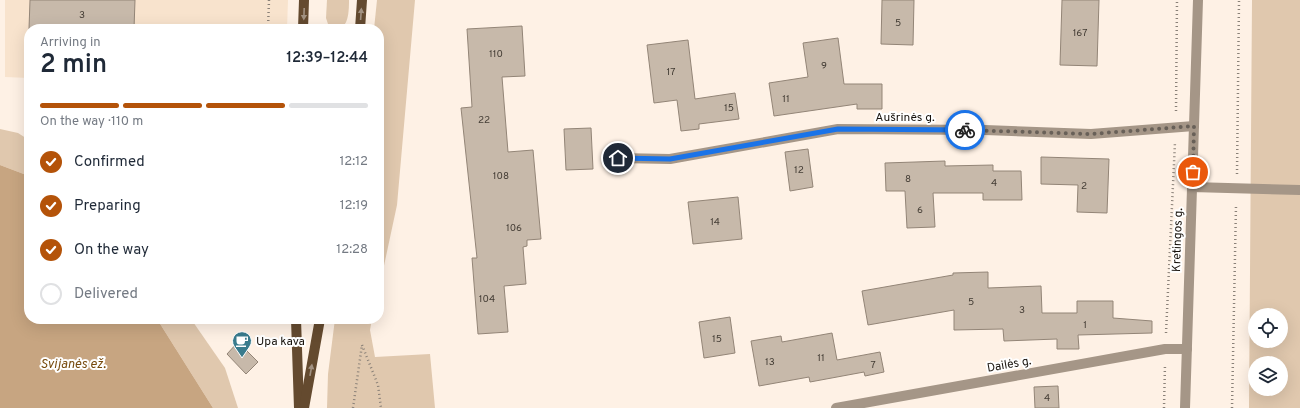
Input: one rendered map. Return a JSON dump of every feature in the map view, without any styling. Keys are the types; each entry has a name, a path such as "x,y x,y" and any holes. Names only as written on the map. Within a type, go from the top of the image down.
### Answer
{"main road":[{"path":"303,24 304,0"},
{"path":"360,24 362,0"},
{"path":"296,324 299,408"},
{"path":"304,408 319,324"}],"street":[{"name":"Kretingos g.","path":"1185,408 1198,0"},
{"name":"Aušrinės g.","path":"618,158 670,159 838,129 985,130 1091,134 1194,126"},
{"path":"1192,187 1300,190"},
{"name":"Dailės g.","path":"836,408 1165,349 1187,349"}],"path":[{"path":"268,24 269,0"},
{"path":"1164,408 1165,349 1175,128 1177,0"},
{"path":"353,408 362,345 378,385 381,408"}],"shaded area":[{"path":"5,0 288,0 287,24 24,24 24,78 5,77"},
{"path":"327,0 349,0 348,17 344,24 328,24 326,18"},
{"path":"377,0 415,0 397,205 384,266 384,24 375,24"},
{"path":"1252,0 1300,0 1300,408 1249,408 1249,396 1288,396 1288,356 1249,356 1249,348 1288,348 1288,308 1250,308"},
{"path":"0,129 18,133 24,137 24,174 0,165"},
{"path":"160,324 194,324 225,368 238,408 213,408"},
{"path":"334,324 371,324 370,330 375,357 430,354 435,408 327,408 328,374"}],"water":[{"name":"Svijanės ež.","path":"0,165 24,174 24,324 160,324 213,408 0,408"}],"building":[{"path":"30,0 135,0 134,24 29,24"},
{"path":"882,0 914,0 913,45 881,44"},
{"path":"1062,0 1099,0 1097,66 1060,65"},
{"path":"522,26 525,76 502,77 508,152 533,150 541,239 527,240 527,246 523,247 526,284 504,286 508,332 478,334 472,258 477,258 461,108 472,107 467,29"},
{"path":"838,38 844,84 882,84 882,109 857,109 857,104 774,116 769,83 808,77 803,43"},
{"path":"688,40 695,99 735,93 739,119 699,124 699,129 681,131 677,100 654,103 647,45"},
{"path":"591,128 593,169 566,170 564,129"},
{"path":"808,149 813,187 790,191 785,152"},
{"path":"1041,157 1109,159 1107,213 1077,212 1078,185 1041,184"},
{"path":"945,161 945,166 993,165 993,171 1021,171 1022,200 983,200 983,193 933,193 935,227 907,228 905,191 886,191 885,163"},
{"path":"738,197 742,239 693,244 688,202"},
{"path":"988,272 988,288 1041,286 1042,313 1077,313 1077,301 1113,301 1113,318 1152,321 1152,333 1078,335 1079,349 1057,349 1057,339 1004,341 1003,329 954,330 954,310 868,325 862,291 953,275 953,273"},
{"path":"730,317 735,353 704,358 699,322"},
{"path":"832,333 837,360 880,352 884,372 865,376 864,372 810,382 809,377 759,386 751,341 781,336 782,342"},
{"name":"Upa kava","path":"238,342 258,362 246,374 227,354"},
{"path":"1058,386 1059,408 1035,408 1034,387"}],"way so far":[{"path":"965,130 1091,134 1194,126 1193,172"}],"place":[{"name":"Upa kava","path":"242,358"}],"route":[{"path":"618,158 670,159 838,129 965,130"}]}
